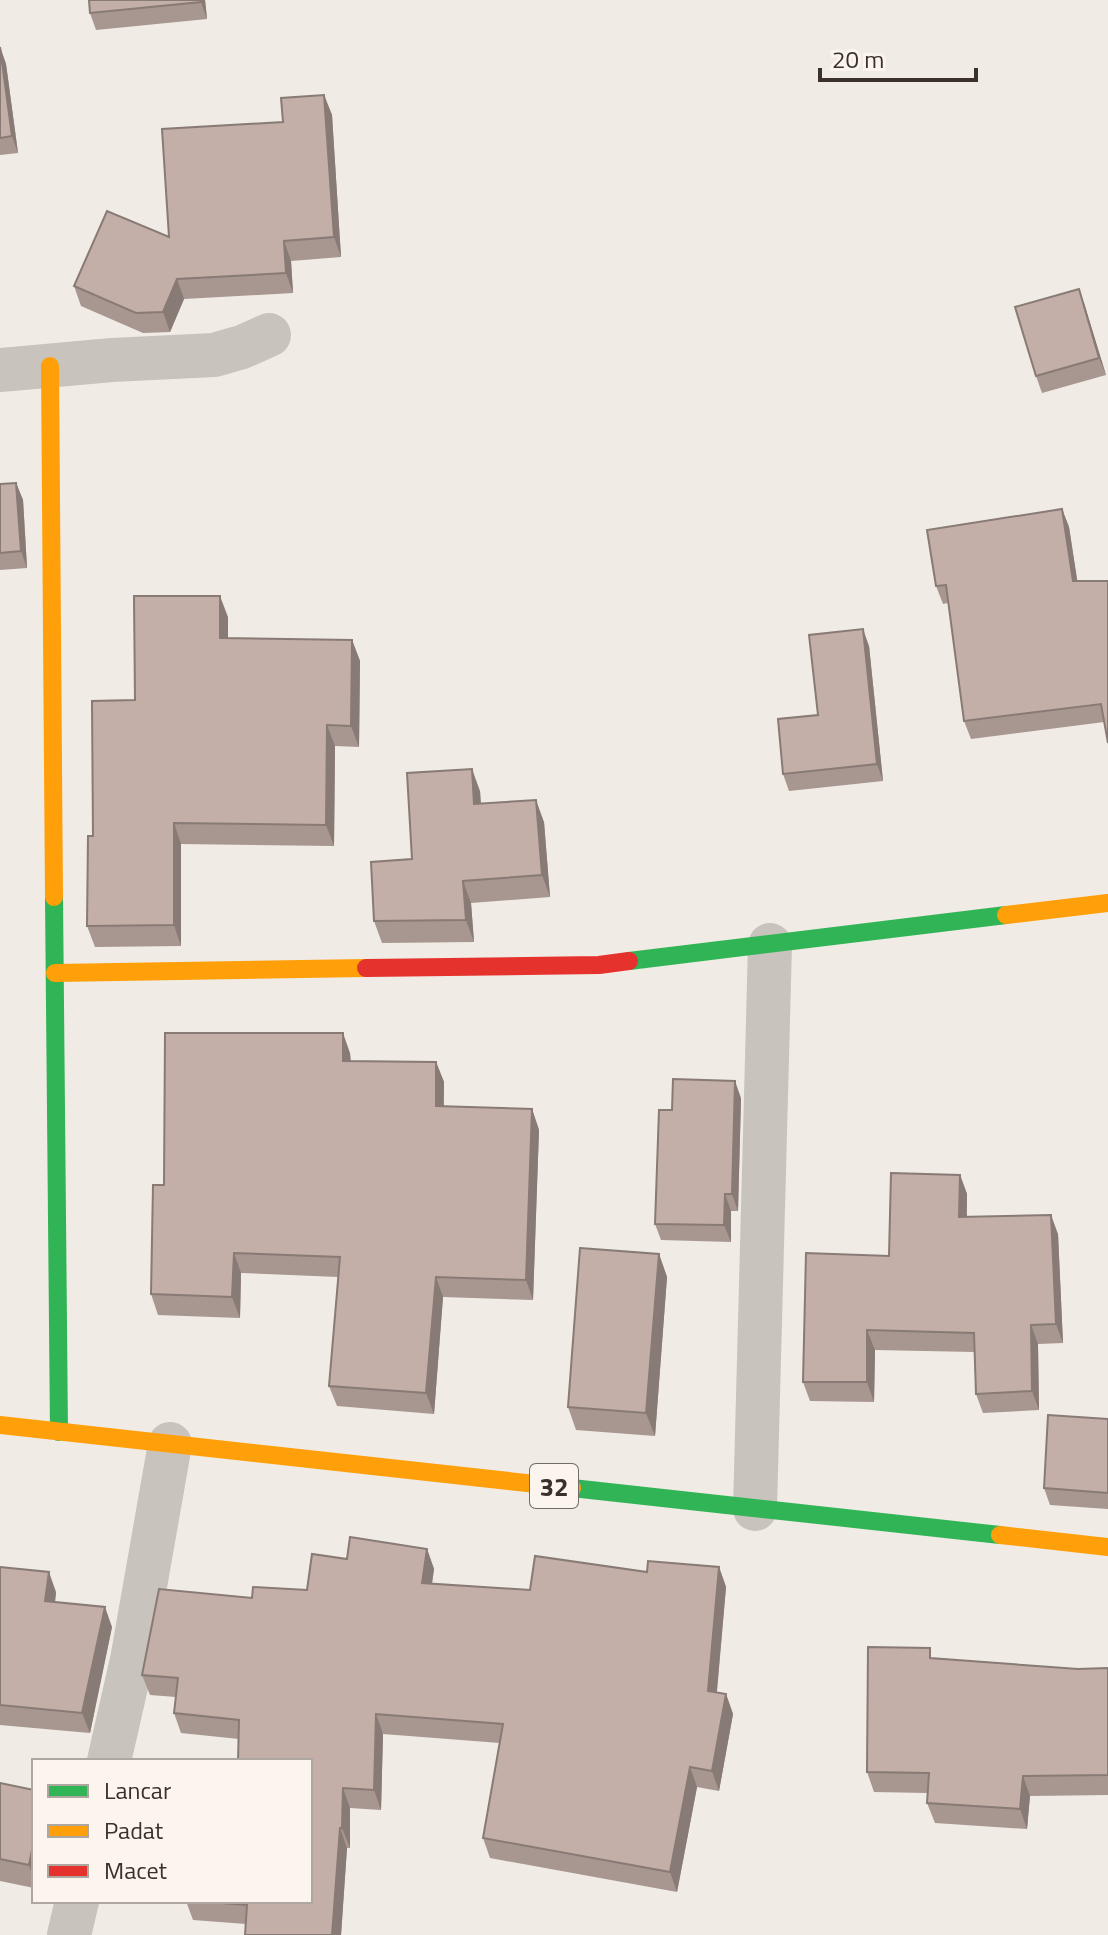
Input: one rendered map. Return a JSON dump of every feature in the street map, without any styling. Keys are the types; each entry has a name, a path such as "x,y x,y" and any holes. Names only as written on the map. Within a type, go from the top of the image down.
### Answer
{"main road":[{"path":"50,366 59,1432"},
{"path":"55,973 599,965 1108,903"},
{"name":"32","path":"0,1425 1108,1547"}],"street":[{"path":"0,370 214,355 269,335"},
{"path":"755,1509 770,945"},
{"path":"109,1759 132,1660 170,1444"},
{"path":"69,1935 77,1903"}],"building":[{"path":"89,0 201,0 201,2 90,13"},
{"path":"0,47 12,136 0,138"},
{"path":"324,95 334,237 284,241 286,273 177,279 163,312 136,313 74,286 107,211 169,237 162,129 283,122 281,98"},
{"path":"1079,289 1099,358 1036,376 1015,307"},
{"path":"16,483 21,551 0,553 0,484"},
{"path":"1062,509 1073,581 1108,581 1108,743 1101,704 964,721 946,585 936,586 927,530"},
{"path":"134,596 220,596 220,638 352,640 351,726 327,725 326,825 174,823 174,925 87,926 88,836 93,836 92,701 135,700"},
{"path":"863,629 877,764 783,774 778,719 818,715 809,635"},
{"path":"472,769 474,804 536,800 542,875 463,881 466,920 374,921 371,862 412,859 407,773"},
{"path":"165,1033 343,1033 343,1061 436,1062 436,1106 532,1109 526,1280 436,1277 426,1393 329,1386 340,1257 234,1253 232,1297 151,1294 153,1185 164,1185"},
{"path":"673,1079 735,1081 732,1194 725,1194 724,1225 655,1224 659,1110 672,1110"},
{"path":"891,1173 960,1175 959,1217 1051,1215 1056,1324 1031,1325 1032,1391 976,1394 974,1333 867,1330 867,1382 803,1382 806,1253 889,1256"},
{"path":"580,1248 659,1254 646,1413 568,1407"},
{"path":"1048,1415 1108,1419 1108,1493 1044,1488"},
{"path":"350,1537 427,1549 422,1583 530,1590 535,1556 647,1572 648,1561 719,1567 708,1691 726,1694 712,1771 690,1767 670,1872 483,1838 503,1724 376,1714 374,1790 343,1788 332,1935 245,1935 247,1905 222,1903 312,1903 312,1759 238,1759 239,1720 174,1713 178,1678 142,1675 159,1589 252,1598 253,1587 307,1590 312,1554 347,1559"},
{"path":"0,1567 49,1572 45,1601 105,1607 82,1713 0,1705"},
{"path":"868,1647 930,1648 930,1658 1078,1669 1108,1668 1108,1775 1023,1776 1020,1809 927,1803 929,1773 867,1772"},
{"path":"0,1783 32,1790 32,1850 29,1865 0,1859"}],"traffic: fast":[{"path":"54,897 59,1432"},
{"path":"629,961 1006,915"},
{"path":"572,1488 1000,1535"}],"traffic: slow":[{"path":"50,366 54,897"},
{"path":"1006,915 1108,903"},
{"path":"55,973 366,968"},
{"path":"0,1425 572,1488"},
{"path":"1000,1535 1108,1547"}],"traffic: jam":[{"path":"366,968 599,965 629,961"}]}
